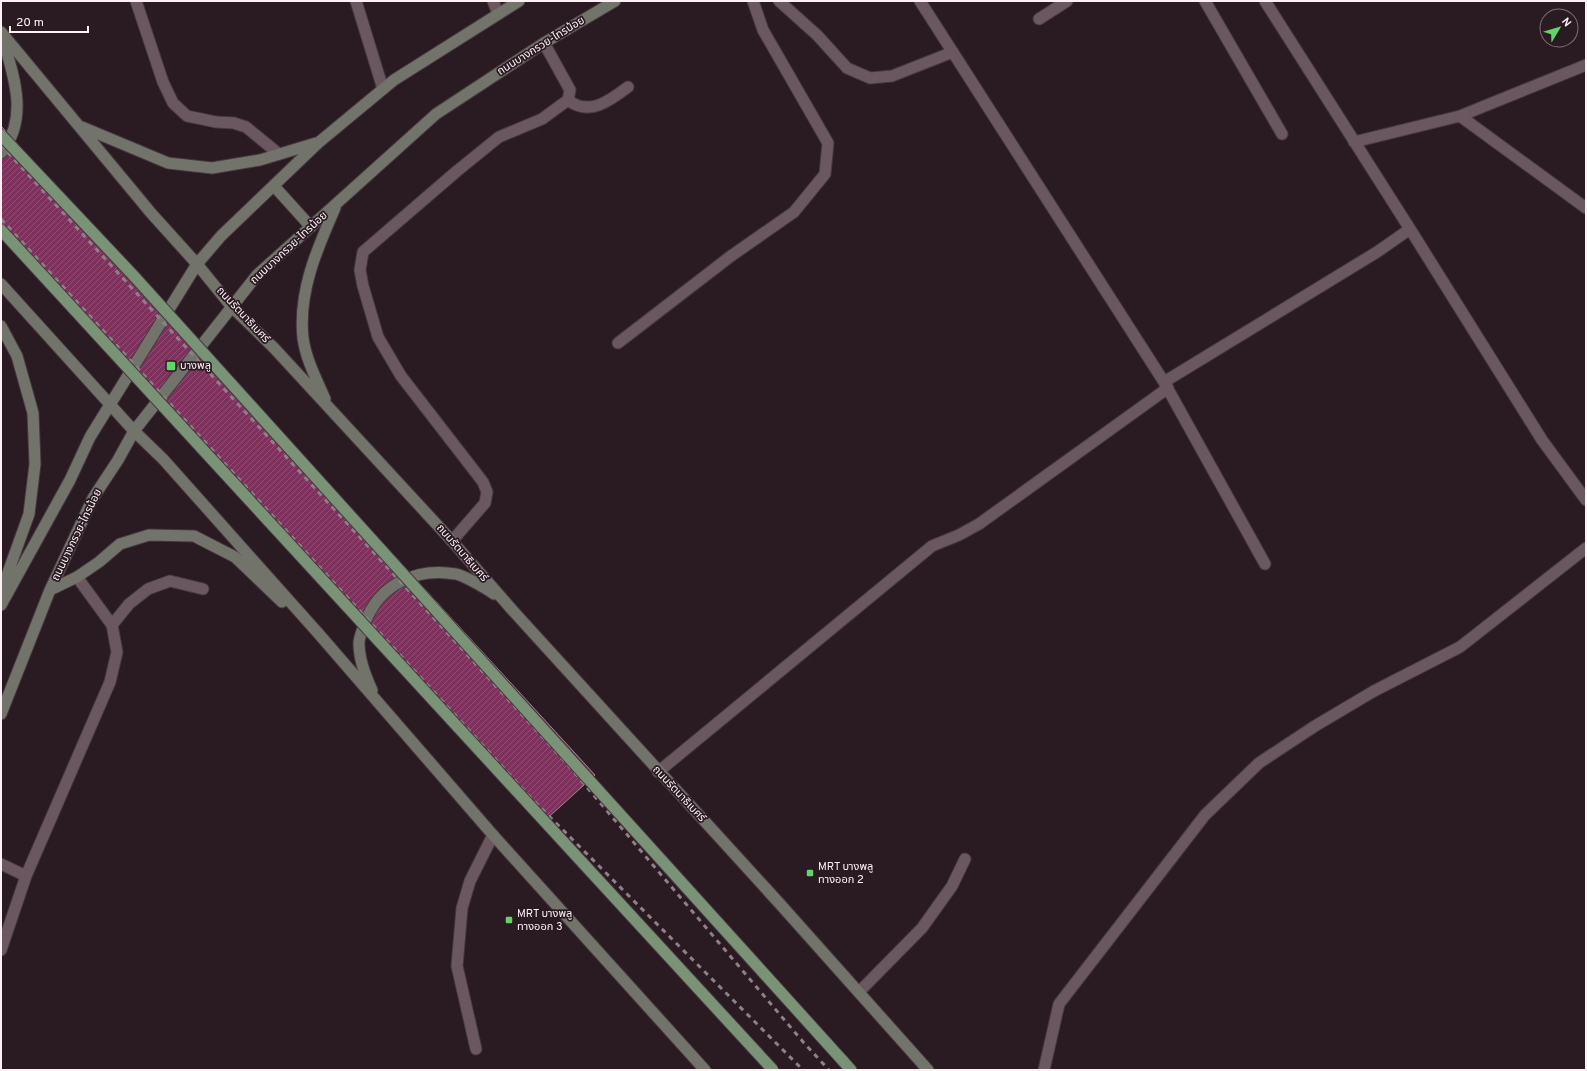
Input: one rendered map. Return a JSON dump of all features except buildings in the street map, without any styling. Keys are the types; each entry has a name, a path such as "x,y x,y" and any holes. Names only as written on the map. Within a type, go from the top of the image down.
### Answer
{"main road":[{"path":"1,605 70,480 90,437 110,403 197,264 221,236 318,143 394,80 519,1"},
{"name":"ถนนบางกรวย-ไทรน้อย","path":"1,714 50,590 93,498 118,460 134,431 231,306 257,275 436,114 544,43 615,1"},
{"path":"1,33 15,79 18,114 10,142 1,153"},
{"name":"ถนนรัตนาธิเบศร์","path":"1,33 151,213 197,264 231,306 274,348 452,540 515,613 658,772 780,904 928,1070"},
{"path":"80,126 168,163 212,168 260,160 318,143"},
{"path":"1,134 133,275 851,1070"},
{"path":"274,186 311,227"},
{"path":"329,409 311,367 303,339 303,305 310,270 337,204"},
{"path":"1,230 773,1070"},
{"path":"1,284 134,431 163,460 318,633 493,835 705,1070"},
{"path":"1,326 17,356 33,413 35,464 29,514 1,592"},
{"path":"50,590 77,577 99,562 120,544 149,534 194,536 235,557 270,591 318,633"},
{"path":"387,712 375,695 362,667 359,642 370,609 384,592 407,578 427,572 457,574 493,593 515,613"}],"street":[{"path":"136,1 163,82 173,103 187,116 216,122 234,123 246,127 279,154"},
{"path":"356,1 383,89"},
{"path":"493,1 498,14"},
{"path":"618,343 731,256 794,212 825,174 828,143 763,30 753,1"},
{"path":"779,1 817,34 847,68 870,78 892,76 954,52"},
{"path":"920,1 1166,385 1265,564"},
{"path":"1039,19 1067,1"},
{"path":"1205,1 1282,134"},
{"path":"1265,1 1542,440 1586,500"},
{"path":"452,540 485,503 487,492 484,482 401,376 378,337 363,286 360,270 363,252 457,171 499,138 542,119 568,100 570,90 544,43"},
{"path":"1354,142 1460,116 1586,65"},
{"path":"568,100 574,105 589,107 602,105 612,100 628,87"},
{"path":"1460,116 1586,208"},
{"path":"658,772 932,546 959,535 979,524 1166,385 1377,252 1410,229"},
{"path":"1045,1070 1059,1004 1205,815 1259,763 1315,726 1374,690 1460,646 1586,548"},
{"path":"1,950 26,876 110,682 117,652 112,625 77,577"},
{"path":"112,625 129,604 148,589 170,581 203,589"},
{"path":"476,1049 457,966 462,908 470,881 493,835"},
{"path":"859,992 922,928 952,886 965,859"},
{"path":"1,864 26,876"}],"railway":[{"path":"1,145 568,765 804,1043 829,1070"},
{"path":"1,219 532,799 803,1070"}],"place":[{"name":"บางพลู","path":"171,366"},
{"name":"MRT บางพลู ทางออก 2","path":"810,873"},
{"name":"MRT บางพลู ทางออก 3","path":"509,920"}]}
